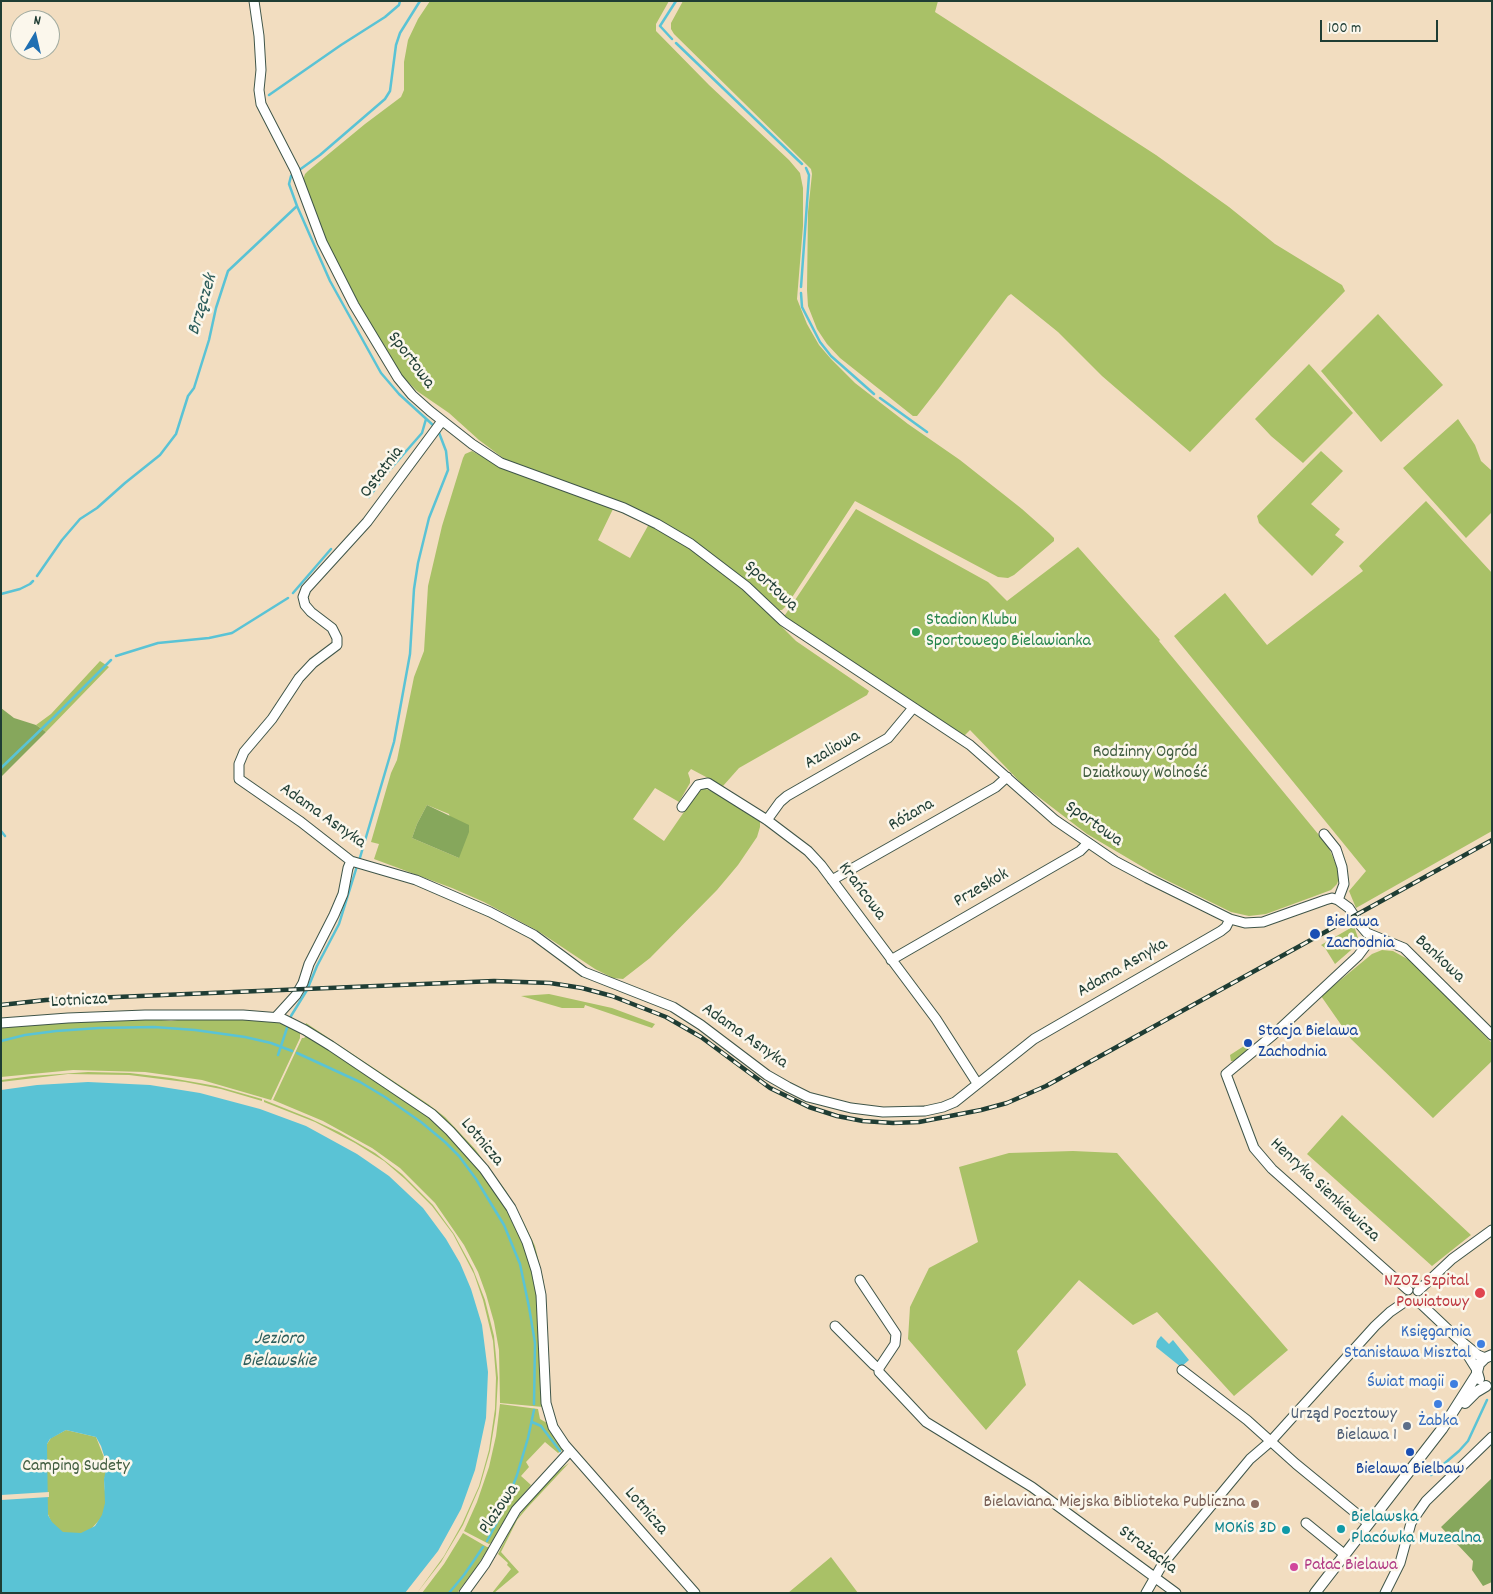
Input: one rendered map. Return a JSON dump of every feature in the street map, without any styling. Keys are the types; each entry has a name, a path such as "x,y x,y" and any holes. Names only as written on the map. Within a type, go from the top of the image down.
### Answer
{"main road":[{"path":"1315,1593 1448,1420 1477,1372 1480,1362 1488,1357"},
{"path":"1477,1372 1480,1381 1489,1387"},
{"path":"1448,1420 1476,1392 1489,1387"}],"street":[{"name":"Sportowa","path":"254,1 259,36 261,104 296,172 324,248 369,332 404,386 419,401 438,426 505,465 624,508 681,538 708,556 746,586 786,624 972,747 1050,815 1088,843 1142,876 1230,919 1245,923 1263,922 1324,900 1338,900"},
{"name":"Ostatnia","path":"239,779 239,764 245,751 269,722 298,678 313,663 336,646 335,632 304,604 303,597 309,584 370,518 438,426"},
{"name":"Azaliowa","path":"767,820 785,798 888,738 913,708"},
{"name":"Różana","path":"832,880 996,787 1006,777"},
{"name":"Adama Asnyka","path":"239,779 356,863 416,880 497,915 534,935 584,972 673,1008 701,1025 767,1075 808,1097 850,1108 883,1112 925,1111 944,1107 955,1102 1034,1039 1221,932 1230,919"},
{"name":"Krańcowa","path":"682,807 698,785 708,783 767,820 808,851 940,1024 977,1084"},
{"path":"1324,834 1337,851 1343,869 1344,884 1338,900 1350,908 1361,926 1373,936"},
{"name":"Przeskok","path":"891,960 1080,851 1088,843"},
{"path":"279,1018 303,983 309,964 334,915 342,894 348,868 356,863"},
{"name":"Bankowa","path":"1373,936 1404,948 1492,1035"},
{"name":"Henryka Sienkiewicza","path":"1373,936 1358,956 1276,1032 1226,1074 1254,1148 1272,1169 1408,1290"},
{"name":"Lotnicza","path":"1,1023 145,1015 279,1018 331,1046 432,1114 450,1130 506,1199 524,1235 536,1270 543,1319 547,1408 553,1427 570,1451 695,1593"},
{"path":"1418,1290 1452,1259 1492,1230"},
{"path":"860,1280 896,1334 896,1344 878,1368"},
{"path":"1418,1290 1408,1290 1404,1296 1406,1301 1412,1304 1419,1302"},
{"path":"1418,1290 1419,1302"},
{"path":"1146,1593 1154,1576 1250,1459 1271,1441 1375,1326 1406,1301"},
{"path":"1419,1302 1456,1338 1478,1355 1488,1357"},
{"name":"Strażacka","path":"836,1326 878,1368 879,1372 926,1422 1032,1487 1176,1593"},
{"path":"1456,1338 1477,1372"},
{"path":"1182,1370 1247,1420 1368,1523"},
{"path":"1385,1593 1400,1562 1411,1523 1419,1511 1426,1501 1492,1437"},
{"name":"Plażowa","path":"464,1593 485,1564 519,1507 570,1451"},
{"path":"1306,1522 1344,1554"}],"green space":[{"path":"430,1 669,1 656,24 656,31 709,85 789,160 800,173 803,188 803,226 797,299 807,324 819,345 855,383 908,424 960,460 1022,509 1054,538 1054,541 1014,575 1008,578 998,577 855,501 787,605 782,610 779,610 750,583 670,526 614,499 507,461 479,440 449,413 417,391 404,378 371,328 325,241 303,180 308,171 401,97 404,90 404,62 408,40 418,19"},
{"path":"683,1 938,1 935,12 1156,155 1229,207 1275,244 1342,285 1345,291 1190,452 1102,376 1058,332 1011,294 917,416 913,416 840,358 817,329 808,306 807,290 808,212 811,169 674,34 671,29 671,23"},
{"path":"1378,314 1443,385 1381,442 1321,371"},
{"path":"1309,364 1353,413 1303,463 1271,436 1255,419"},
{"path":"1458,419 1475,445 1481,461 1492,471 1492,512 1466,538 1403,468"},
{"path":"472,451 504,469 613,509 598,540 630,558 649,524 690,548 741,586 796,641 869,691 867,695 739,768 723,786 691,769 688,773 690,783 679,802 655,788 633,819 664,841 697,793 703,788 717,793 757,818 760,822 760,827 757,837 738,865 717,890 650,958 623,979 613,978 595,969 538,931 484,902 374,859 379,844 371,842 391,773 397,760 414,677 424,651 428,586 442,526 465,454","holes":["427,805 449,814 459,858 412,838"]},
{"path":"1321,451 1343,471 1311,504 1340,529 1335,535 1344,542 1312,576 1259,523 1257,516"},
{"path":"1426,501 1492,573 1492,831 1356,908 1349,891 1366,871 1174,636 1225,593 1267,645 1363,571 1359,566"},
{"name":"Rodzinny Ogród Działkowy Wolność","path":"856,509 988,582 1007,601 1078,547 1160,640 1328,846 1338,869 1339,878 1337,884 1331,890 1266,914 1249,916 1231,912 1158,876 1087,834 1023,785 970,730 963,737 783,618"},
{"path":"100,661 109,667 46,732 36,725 51,714"},
{"path":"1,708 14,718 36,725 46,732 1,777"},
{"path":"427,805 469,825 469,832 459,858 412,838"},
{"path":"1354,926 1358,944 1335,964 1321,945"},
{"path":"1382,950 1393,951 1411,961 1492,1043 1492,1061 1433,1118 1351,1039 1321,996 1372,954"},
{"path":"549,994 612,1008 655,1024 652,1028 585,1005 584,1008 562,1008 521,996"},
{"path":"143,1018 171,1021 191,1018 265,1020 283,1024 300,1031 300,1038 271,1100 202,1080 145,1072 73,1070 1,1077 1,1026"},
{"path":"306,1023 428,1104 445,1117 475,1149 506,1191 523,1221 535,1246 543,1284 530,1239 450,1125 305,1026"},
{"path":"307,1035 418,1107 444,1129 475,1163 503,1202 524,1241 537,1289 543,1407 500,1403 499,1350 486,1294 478,1272 464,1245 435,1203 400,1168 372,1148 323,1121 273,1100 302,1038"},
{"path":"1244,1046 1251,1049 1236,1061 1231,1061 1230,1055"},
{"path":"88,1072 130,1073 171,1078 216,1086 262,1099 262,1101 221,1089 185,1082 129,1075 68,1074 1,1082 1,1080 32,1076"},
{"path":"264,1100 339,1132 375,1153 402,1174 433,1205 454,1234 473,1269 485,1300 494,1336 498,1378 496,1414 490,1451 480,1486 463,1525 441,1562 417,1593 444,1556 462,1524 479,1486 489,1450 495,1409 496,1378 493,1341 483,1300 474,1274 453,1234 432,1206 405,1179 384,1161 355,1143 315,1122 264,1102"},
{"path":"1342,1115 1471,1235 1432,1266 1307,1154"},
{"path":"1073,1151 1117,1153 1288,1350 1234,1396 1157,1312 1133,1325 1079,1280 1017,1351 1026,1385 986,1430 908,1339 910,1307 929,1268 978,1242 959,1167 1009,1153"},
{"path":"500,1404 538,1409 540,1419 547,1423 553,1435 564,1449 558,1453 545,1442 526,1462 529,1467 521,1476 531,1485 511,1509 489,1544 464,1531 477,1502 489,1467 496,1436"},
{"name":"Camping Sudety","path":"66,1430 96,1437 107,1465 104,1482 106,1501 103,1516 92,1528 91,1535 56,1533 47,1512 47,1444 51,1438"},
{"path":"569,1463 517,1520 501,1552 519,1572 492,1593 511,1569 507,1565 508,1563 498,1554 514,1523 529,1502"},
{"path":"1491,1479 1492,1582 1483,1586 1472,1570 1473,1561 1441,1527"},
{"path":"463,1533 489,1547 476,1568 457,1593 422,1593 444,1564"},
{"path":"831,1557 858,1593 788,1593"}],"water":[{"name":"Jezioro Bielawskie","path":"88,1082 150,1085 200,1093 260,1109 306,1126 357,1154 389,1176 423,1208 446,1239 460,1263 471,1289 482,1325 488,1372 486,1418 475,1470 461,1509 438,1551 405,1593 1,1593 1,1090 37,1085","holes":["66,1430 96,1437 107,1465 104,1479 105,1503 102,1515 95,1526 81,1533 63,1532 52,1522 48,1515 47,1444 50,1439"]},
{"path":"1161,1336 1169,1344 1173,1340 1189,1360 1181,1367 1156,1347 1157,1341"}],"pier":[{"path":"49,1492 49,1497 1,1500 1,1495"}],"waterway":[{"path":"269,95 385,17 399,5 400,1"},
{"name":"Brzęczek","path":"37,576 62,540 80,519 97,508 160,455 176,434 188,396 194,388 228,271 297,206 289,184 291,176 320,155 385,99 390,91 396,45 400,33 420,1"},
{"path":"672,39 660,26 676,1"},
{"path":"676,43 802,164"},
{"path":"801,287 809,175 806,168"},
{"path":"297,206 330,281 381,373 399,394 434,426"},
{"path":"801,293 802,307 820,342 831,356 874,394"},
{"path":"880,398 927,432"},
{"path":"369,497 422,433 426,419"},
{"path":"359,861 394,742 410,654 414,589 418,563 429,518 448,470 446,451 438,430"},
{"path":"293,593 331,549"},
{"name":"Brzęczek","path":"1,594 20,589 33,581"},
{"path":"116,656 158,643 209,638 232,633 288,598"},
{"path":"1,768 111,660"},
{"path":"1,831 5,836"},
{"path":"278,1055 291,1016 307,990 339,924 357,866"},
{"path":"1,1041 25,1035 56,1031 154,1027 245,1037 271,1043 292,1051"},
{"path":"297,1053 360,1082 421,1122 459,1156 476,1179 504,1225 520,1264 535,1343 534,1404"},
{"path":"1431,1475 1468,1441 1487,1400"},
{"path":"487,1541 504,1509 517,1475 534,1410"},
{"path":"532,1422 541,1426 560,1451"},
{"path":"449,1593 483,1547"}],"railway":[{"path":"1,1005 46,1000 494,981 550,983 582,988 612,996 666,1017 701,1037 770,1088 809,1107 837,1116 863,1121 919,1122 1007,1103 1046,1086 1492,840"}],"place":[{"name":"Stadion Klubu Sportowego Bielawianka","path":"916,632"},
{"name":"Bielawa Zachodnia","path":"1315,934"},
{"name":"Stacja Bielawa Zachodnia","path":"1248,1043"},
{"name":"NZOZ Szpital Powiatowy","path":"1480,1293"},
{"name":"Księgarnia Stanisława Misztal","path":"1481,1344"},
{"name":"Świat magii","path":"1454,1384"},
{"name":"Żabka","path":"1438,1404"},
{"name":"Urząd Pocztowy Bielawa 1","path":"1407,1426"},
{"name":"Bielawa Bielbaw","path":"1410,1452"},
{"name":"Bielaviana. Miejska Biblioteka Publiczna","path":"1255,1504"},
{"name":"Bielawska Placówka Muzealna","path":"1341,1529"},
{"name":"MOKiS 3D","path":"1286,1530"},
{"name":"Pałac Bielawa","path":"1294,1567"}]}
